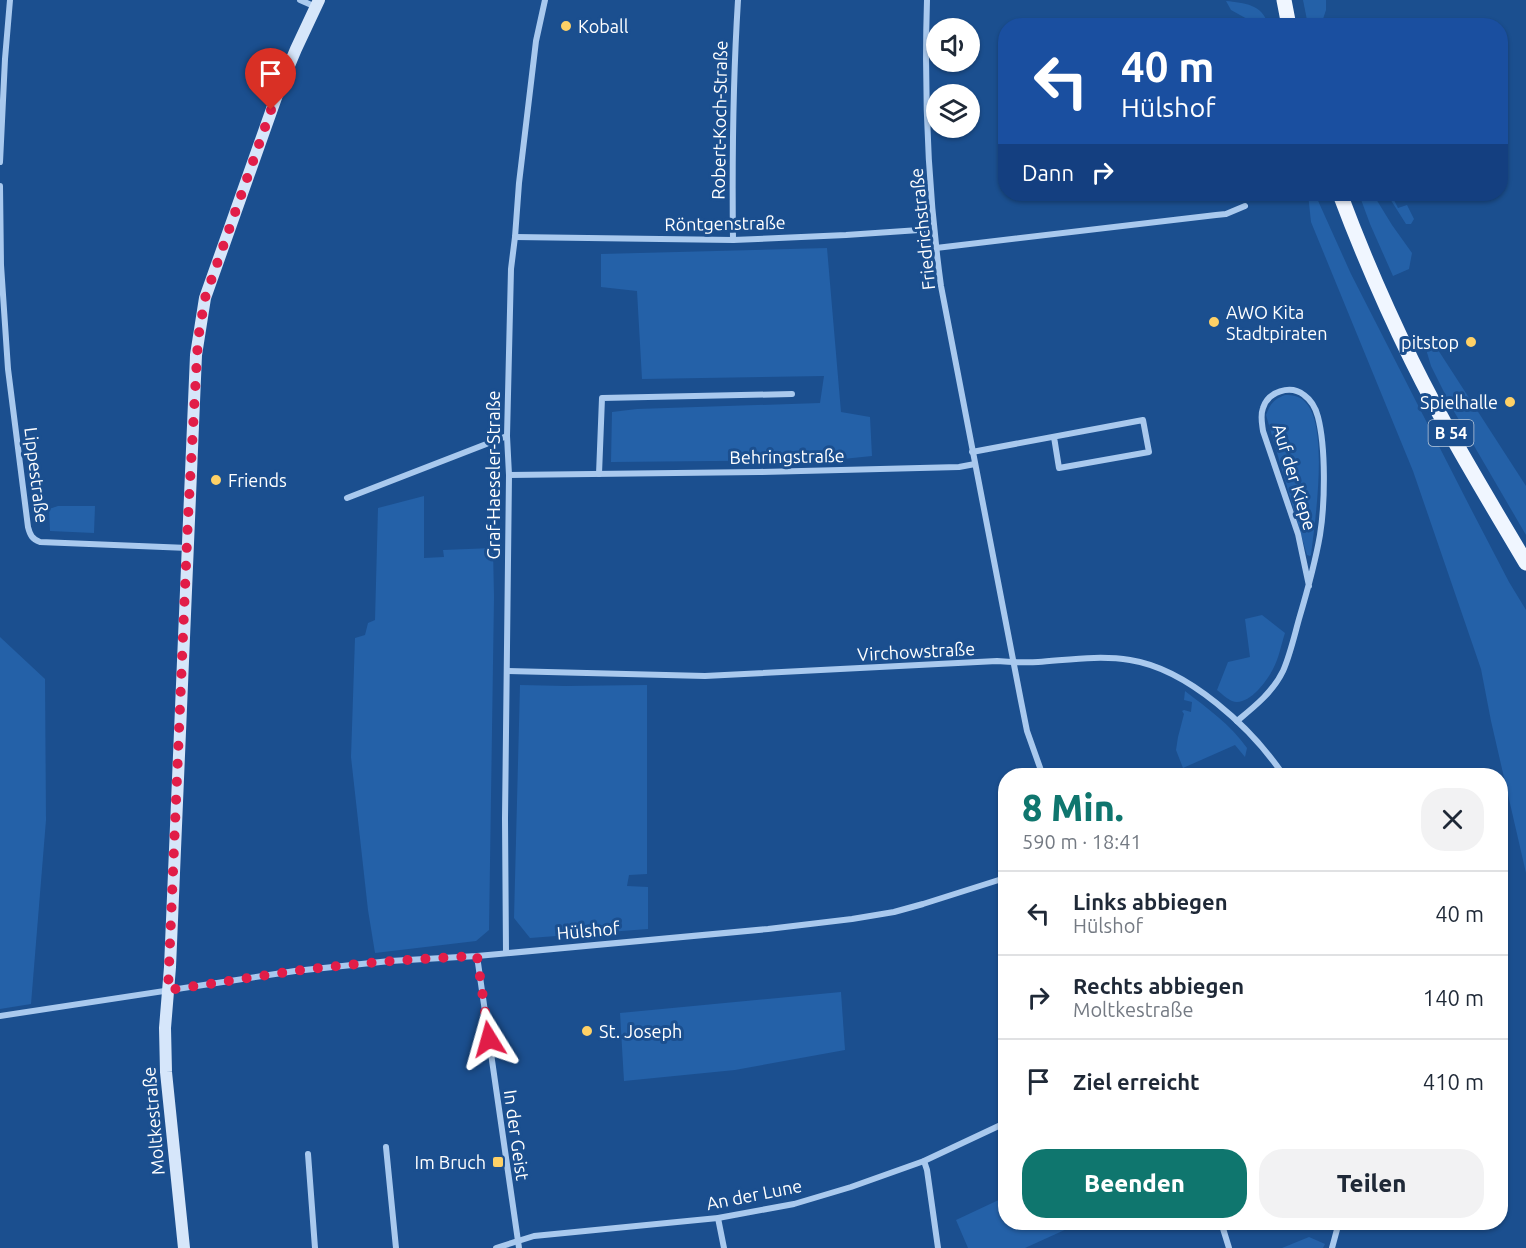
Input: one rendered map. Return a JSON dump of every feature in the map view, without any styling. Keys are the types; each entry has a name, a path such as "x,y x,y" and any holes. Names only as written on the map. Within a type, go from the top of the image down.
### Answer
{"main road":[{"path":"1284,0 1287,18"},
{"name":"B 54","path":"1343,201 1383,300 1413,362 1526,563"}],"street":[{"path":"0,162 10,0"},
{"path":"300,0 317,3"},
{"name":"Graf-Haeseler-Straße","path":"506,953 505,819 509,475 507,436 512,269 519,183 537,41 545,0"},
{"name":"Robert-Koch-Straße","path":"733,240 732,141 738,0"},
{"name":"Friedrichstraße","path":"927,0 926,92 936,248 950,335 1013,662 1027,731 1040,768"},
{"name":"Moltkestraße","path":"184,1248 166,1072 165,1028 196,355 205,298 278,92 317,3"},
{"name":"Lippestraße","path":"0,186 1,265 8,369 30,534 34,540 40,542 188,548"},
{"path":"936,248 1216,216 1245,206"},
{"name":"Röntgenstraße","path":"515,237 733,240 934,229"},
{"name":"Auf der Kiepe","path":"1237,721 1273,688 1282,673 1309,586 1320,534 1323,447 1318,416 1310,400 1301,393 1290,390 1271,396 1263,406 1261,417 1263,430 1298,534 1309,586"},
{"path":"599,474 602,398 792,394"},
{"path":"972,452 1054,436 1143,420 1149,452 1059,468 1054,436"},
{"path":"347,498 507,436"},
{"name":"Behringstraße","path":"509,475 841,470 959,467 975,464"},
{"name":"Virchowstraße","path":"507,671 705,676 997,661 1035,662 1086,658 1130,660 1150,665 1190,684 1237,721 1278,768"},
{"name":"Hülshof","path":"168,990 348,965 477,956 852,919 894,912 998,880"},
{"name":"In der Geist","path":"477,956 518,1245"},
{"path":"0,1016 168,990"},
{"name":"An der Lune","path":"496,1248 518,1245 534,1236 718,1218 794,1203 851,1187 924,1161 998,1126"},
{"path":"386,1147 396,1248"},
{"path":"308,1154 315,1248"},
{"path":"924,1161 938,1248"},
{"path":"718,1218 724,1248"},
{"path":"1223,1230 1229,1248"},
{"path":"1332,1248 1337,1230"}],"shaded area":[{"path":"1303,0 1326,0 1323,18 1307,18"},
{"path":"1226,1 1252,6 1265,18 1245,18 1231,10"},
{"path":"1309,201 1318,201 1351,274 1509,582 1526,610 1526,873 1508,795 1508,768 1502,768 1481,669 1413,471 1311,222"},
{"path":"1362,201 1377,201 1412,253 1409,269 1393,276"},
{"path":"1391,201 1394,201 1398,208 1407,205 1414,219 1411,224 1406,224"},
{"path":"827,248 841,412 870,417 872,456 833,460 611,462 612,412 637,409 820,403 824,376 642,379 637,291 601,287 601,254"},
{"path":"1423,339 1431,339 1526,486 1526,535 1452,408 1431,366"},
{"path":"1285,395 1297,396 1306,403 1313,415 1317,432 1319,476 1310,556 1307,555 1266,415 1273,402"},
{"path":"424,496 424,558 444,557 443,550 493,548 489,930 476,941 375,953 351,757 355,638 365,635 368,623 375,620 378,508"},
{"path":"58,506 95,506 94,533 50,531 49,509"},
{"path":"1262,615 1285,633 1277,660 1270,674 1256,692 1244,700 1232,701 1217,690 1228,662 1250,657 1245,619"},
{"path":"0,637 45,679 46,820 31,1004 0,1009"},
{"path":"520,685 647,685 647,874 629,875 627,886 648,887 648,929 530,938 514,918"},
{"path":"1185,691 1234,732 1247,748 1245,757 1235,745 1183,768 1176,750 1184,714 1182,711 1191,712 1192,702 1184,700"},
{"path":"841,992 845,1050 735,1070 624,1081 620,1013"},
{"path":"998,1200 998,1230 1065,1230 1025,1248 968,1248 956,1220"},
{"path":"1309,1237 1325,1244 1323,1248 1282,1248"}],"place":[{"name":"Koball","path":"566,26"},
{"name":"AWO Kita Stadtpiraten","path":"1214,322"},
{"name":"pitstop","path":"1471,342"},
{"name":"Spielhalle","path":"1510,402"},
{"name":"Friends","path":"216,480"},
{"name":"St. Joseph","path":"587,1031"},
{"name":"Im Bruch","path":"498,1162"}],"route":[{"path":"271,110 205,298 196,355 168,990 295,971 390,961 477,956 489,1039"}]}
